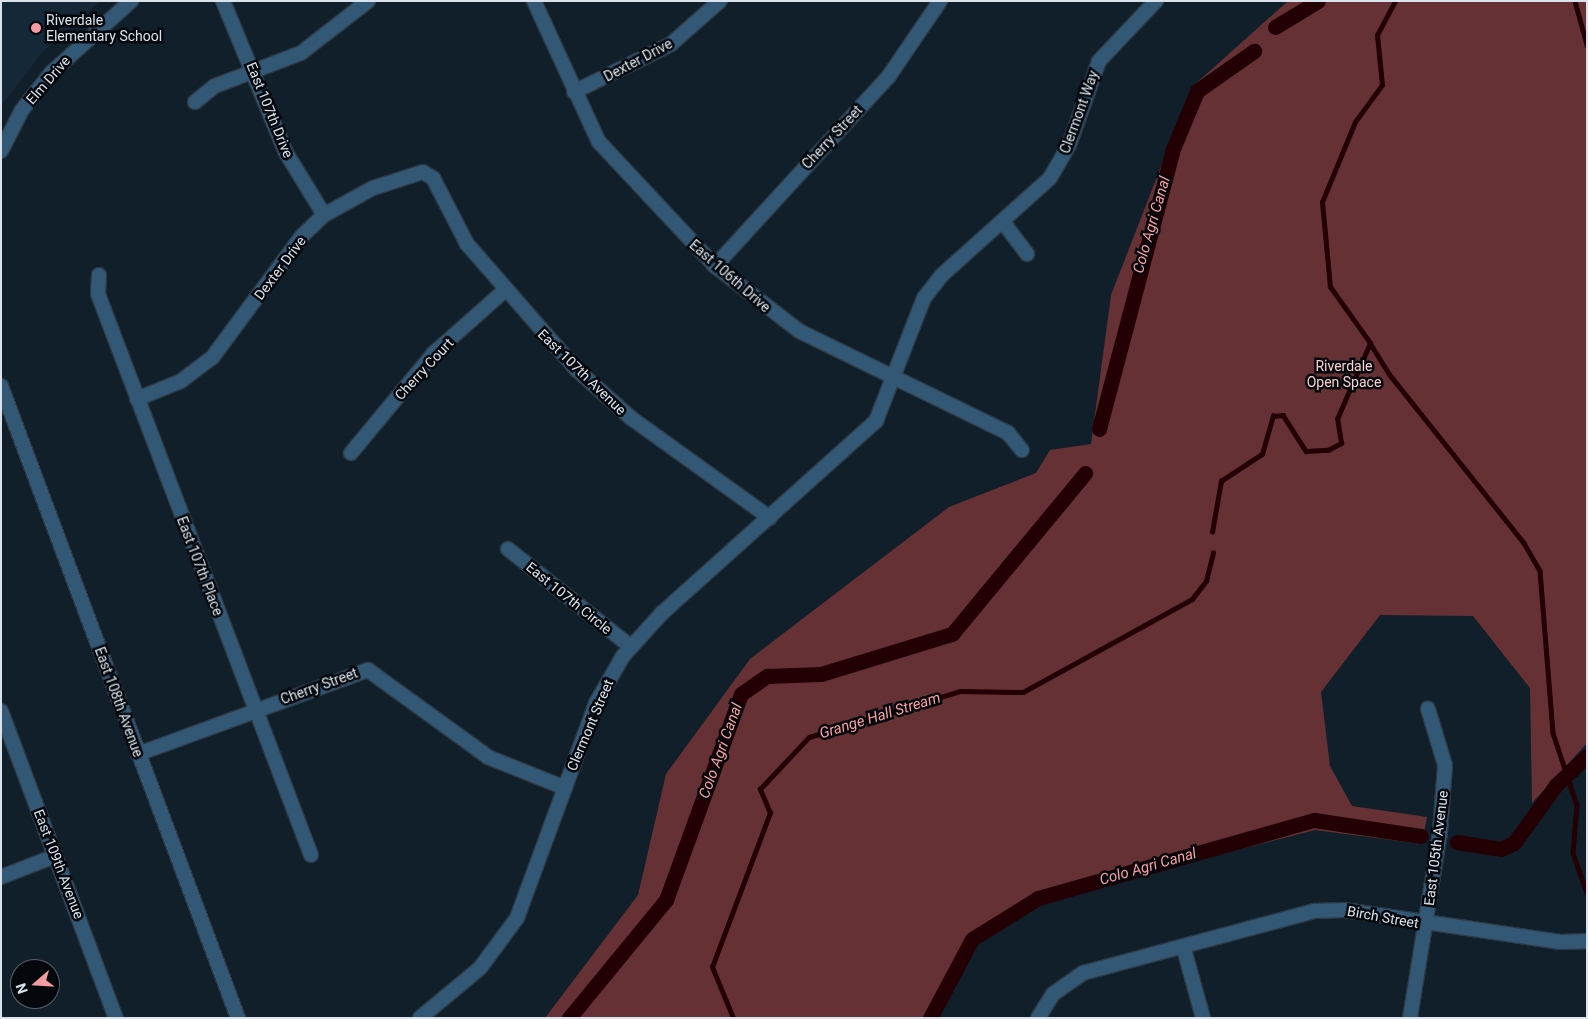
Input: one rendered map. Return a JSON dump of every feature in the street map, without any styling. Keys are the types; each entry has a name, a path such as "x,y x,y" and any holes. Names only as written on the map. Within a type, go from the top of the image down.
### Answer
{"street":[{"name":"Elm Drive","path":"1,151 22,110 51,72 131,1"},
{"name":"East 107th Drive","path":"223,1 255,72 285,151 324,215"},
{"path":"196,102 215,86 255,72 318,43 368,1"},
{"name":"East 106th Drive","path":"534,1 574,92 616,164 715,266 792,327 891,378 1008,433 1022,450"},
{"name":"Dexter Drive","path":"574,92 671,44 720,1"},
{"name":"Cherry Street","path":"715,266 889,76 940,1"},
{"name":"Clermont Way","path":"891,378 918,312 934,284 1050,178 1068,145 1099,61 1156,1"},
{"name":"Dexter Drive","path":"137,399 182,380 212,358 302,236 324,215 373,188 417,172 428,174 437,186"},
{"name":"East 107th Avenue","path":"437,186 466,244 504,291 577,370 631,418 770,518"},
{"path":"1003,222 1027,254"},
{"name":"East 107th Place","path":"99,274 98,294 254,710 311,855"},
{"name":"Cherry Court","path":"350,453 434,353 504,291"},
{"name":"Clermont Street","path":"420,1018 480,968 517,918 596,703 630,646 876,421 891,378"},
{"name":"East 108th Avenue","path":"1,386 4,404 238,1018"},
{"name":"East 107th Circle","path":"508,549 630,646"},
{"name":"Cherry Street","path":"138,754 254,710 368,670 488,758 565,788"},
{"name":"East 105th Avenue","path":"1410,1018 1426,924 1445,765 1428,709"},
{"name":"East 109th Avenue","path":"1,711 116,1018"},
{"path":"1,877 55,856"},
{"name":"Birch Street","path":"1038,1018 1053,994 1073,977 1326,909 1426,924 1587,941"},
{"path":"1184,948 1203,1018"}],"shaded area":[{"name":"Riverdale Elementary School","path":"1,1 100,1 41,54 1,106"}],"green space":[{"name":"Riverdale Open Space","path":"1288,1 1587,1 1587,743 1532,803 1530,688 1473,616 1380,615 1321,692 1330,766 1352,806 1427,817 1422,844 1315,830 1039,901 975,944 939,1018 545,1018 638,895 666,774 750,659 949,507 1036,473 1050,450 1091,444 1111,295 1192,87"}],"waterway":[{"name":"Colo Agri Canal","path":"1275,27 1318,1"},
{"name":"Grange Hall Stream","path":"1212,532 1221,481 1262,454 1273,416 1283,415 1306,451 1328,450 1341,443 1337,419 1370,343 1330,287 1322,202 1355,122 1382,85 1377,35 1395,1"},
{"path":"1575,1 1587,45"},
{"name":"Colo Agri Canal","path":"1099,429 1173,149 1197,91 1254,51"},
{"path":"1370,343 1390,375 1524,543 1540,571 1553,733 1577,805 1573,853 1587,893"},
{"name":"Colo Agri Canal","path":"569,1018 666,900 741,694 767,676 821,674 952,634 1085,473"},
{"name":"Grange Hall Stream","path":"733,1018 712,967 770,813 760,789 809,737 960,691 1023,692 1192,599 1206,581 1213,553"},
{"name":"Colo Agri Canal","path":"1457,842 1501,849 1514,843 1556,785 1587,756"},
{"name":"Colo Agri Canal","path":"930,1018 972,939 1038,898 1314,820 1421,836"}],"place":[{"name":"Riverdale Elementary School","path":"36,28"}]}
